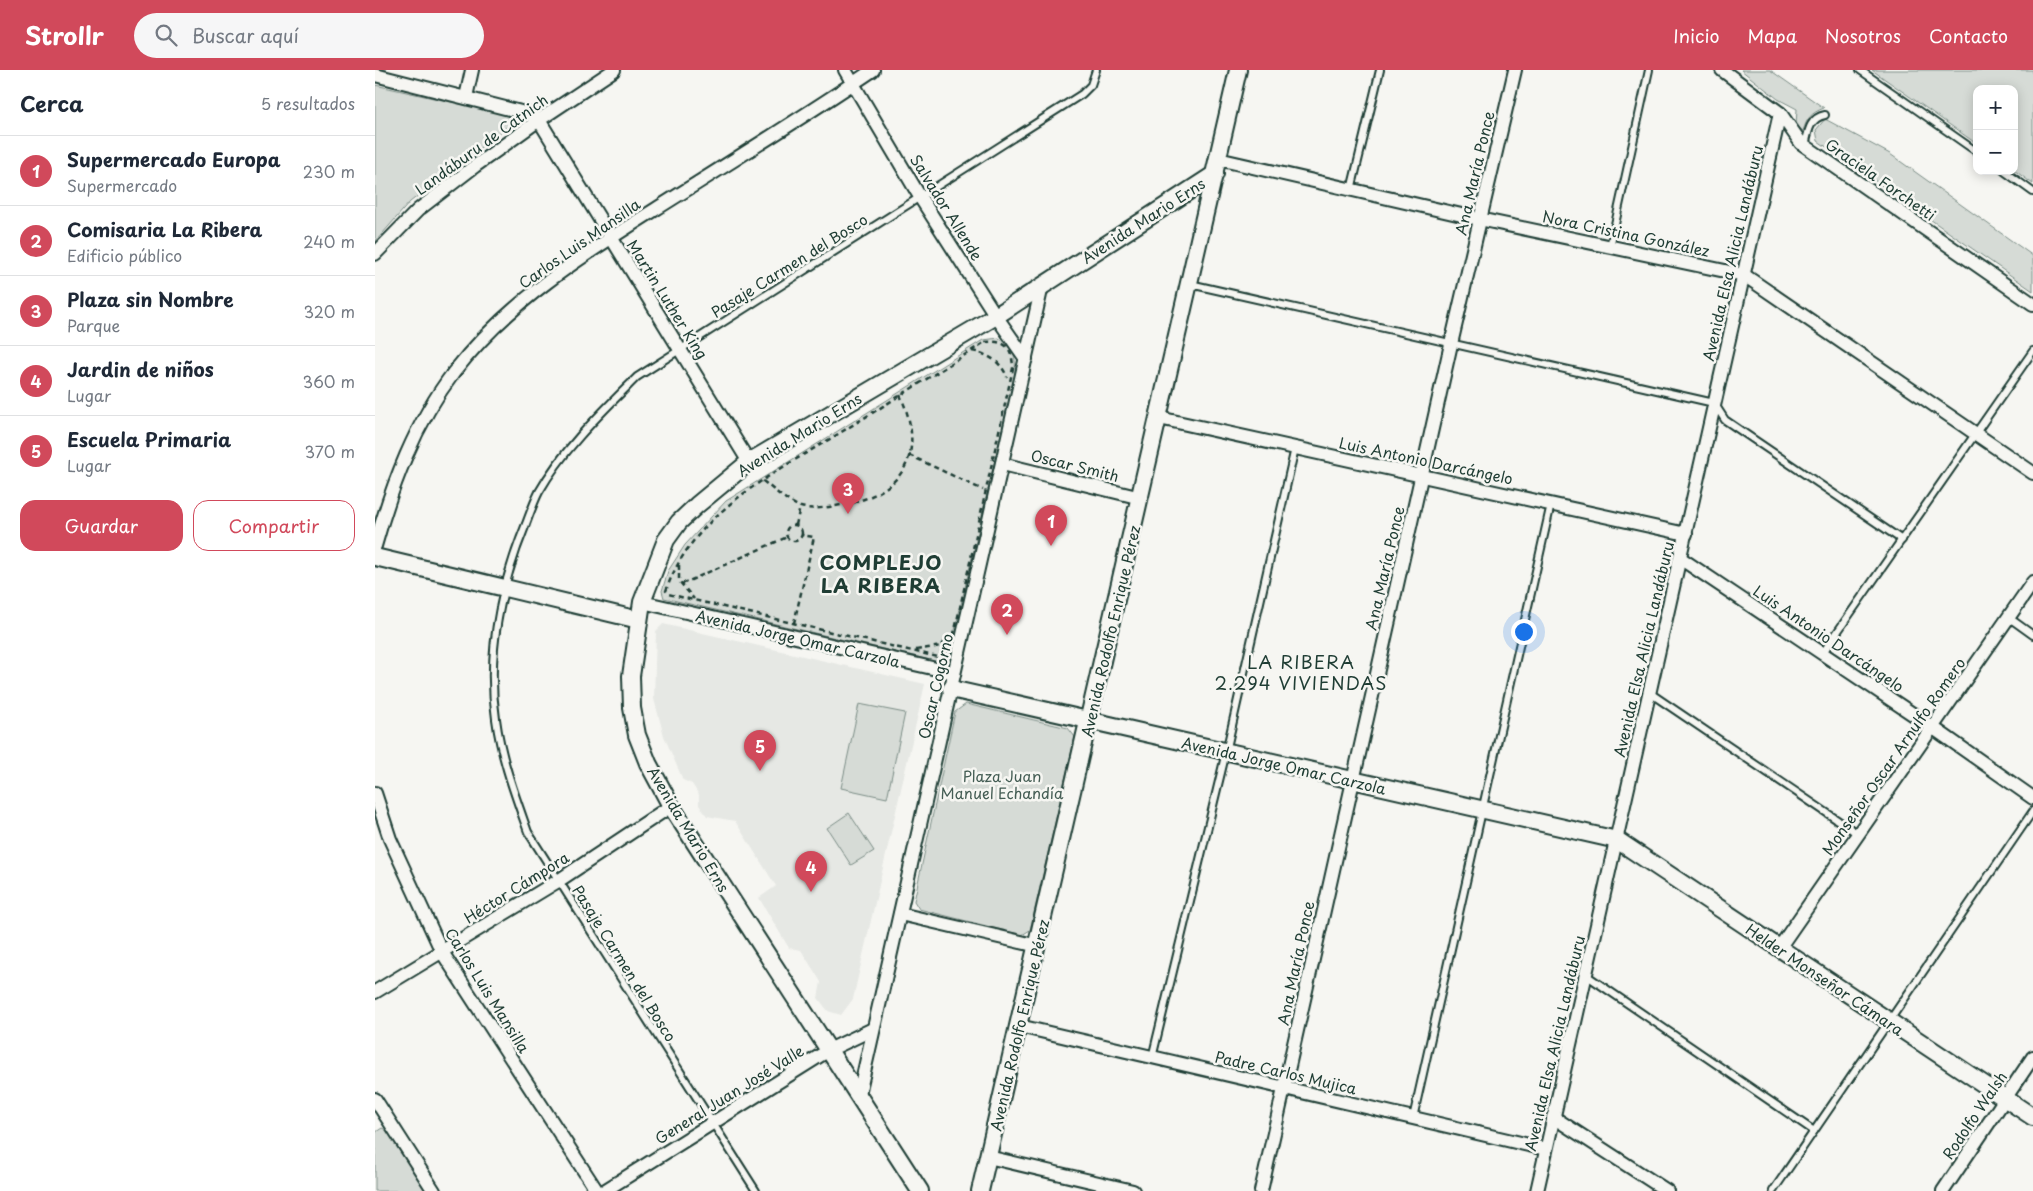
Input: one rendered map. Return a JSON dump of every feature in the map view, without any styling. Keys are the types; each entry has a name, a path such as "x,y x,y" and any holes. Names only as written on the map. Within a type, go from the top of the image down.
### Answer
{"street":[{"path":"467,97 473,70"},
{"name":"Landáburu de Catnich","path":"375,254 418,210 539,120 614,70"},
{"name":"Salvador Allende","path":"845,70 920,197 996,316 1026,359"},
{"name":"Carlos Luis Mansilla","path":"375,546 388,499 413,440 435,401 455,371 517,306 550,278 873,70"},
{"name":"Avenida Rodolfo Enrique Pérez","path":"980,1191 1038,946 1238,70"},
{"name":"Ana María Ponce","path":"1261,1191 1479,219 1515,70"},
{"name":"Graciela Forchetti","path":"1722,70 1780,113 1801,143 2033,304"},
{"path":"375,75 529,114 539,120"},
{"name":"Avenida Elsa Alicia Landáburu","path":"1537,1191 1780,113"},
{"name":"Martin Luther King","path":"539,120 749,462"},
{"name":"Nora Cristina González","path":"1216,166 1351,190 1744,275 2033,473"},
{"name":"Avenida Mario Erns","path":"921,1191 671,806 648,763 637,735 632,708 631,676 642,602 666,540 679,522 749,462 996,316 1216,166"},
{"name":"Oscar Cogorno","path":"859,1094 1042,286"},
{"name":"Luis Antonio Darcángelo","path":"1159,418 1685,534"},
{"name":"Oscar Smith","path":"1002,464 1141,498"},
{"path":"375,557 639,620"},
{"name":"Luis Antonio Darcángelo","path":"1680,558 1932,727 2033,798"},
{"name":"Monseñor Oscar Arnulfo Romero","path":"1779,948 2033,582"},
{"name":"Avenida Jorge Omar Carzola","path":"642,602 953,681 1089,720 1617,840"},
{"name":"Carlos Luis Mansilla","path":"375,793 397,855 442,952 597,1191"},
{"name":"Héctor Cámpora","path":"375,992 558,881 671,806"},
{"name":"Helder Monseñor Cámara","path":"1617,840 2033,1117"},
{"path":"901,914 1038,946"},
{"name":"Padre Carlos Mujica","path":"1019,1026 1546,1149"},
{"name":"General Juan José Valle","path":"604,1191 829,1050 873,1028"},
{"name":"Rodolfo Walsh","path":"1943,1191 2033,1056"},
{"path":"375,1102 434,1191"},
{"path":"1553,1117 1667,1191"},
{"path":"988,1157 1133,1191"}],"lane":[{"name":"Pasaje Carmen del Bosco","path":"756,1191 528,832 507,773 496,719 492,672 495,634 503,588 539,493 579,435 637,377 1082,94 1091,85 1096,70"},
{"path":"1351,190 1379,70"},
{"path":"1610,247 1649,70"},
{"path":"1860,70 1973,149"},
{"path":"1805,146 1813,122 1818,116 1825,115"},
{"path":"2010,175 2033,192"},
{"path":"1190,284 1715,403 1725,420 1902,540"},
{"path":"1823,654 2033,351"},
{"path":"1152,1058 1226,752 1295,448"},
{"path":"1413,1118 1551,504"},
{"path":"2008,617 2033,635"},
{"path":"1650,693 1858,834"},
{"path":"1773,1191 2033,810"},
{"path":"1586,975 1814,1131"}],"path":[{"path":"985,342 995,342 1006,346 1013,356 1010,384 955,630 947,655 943,658 668,594 666,591 679,563 699,534 734,500 985,342"},
{"path":"972,351 994,360 1002,367 1010,384"},
{"path":"763,481 779,495 800,506 809,508 837,506 855,502 884,489 899,477 909,456 912,435 909,416 900,395"},
{"path":"909,456 986,491"},
{"path":"796,525 800,506"},
{"path":"791,525 796,525 802,530 799,540 794,541 787,537 787,529 791,525"},
{"path":"794,623 814,537 802,535"},
{"path":"682,584 787,537"},
{"path":"679,563 679,581 694,600"},
{"path":"909,650 933,649 941,646 955,630"}],"shaded area":[{"path":"663,624 925,684 853,999 841,1015 828,1011 818,998 821,982 801,950 789,948 759,898 776,886 735,821 707,816 699,805 699,795 692,784 683,780 664,736 654,699 656,631"}],"green space":[{"path":"1741,70 1770,70 1824,108 1810,116 1803,131 1796,125 1797,109 1778,99"},
{"path":"1872,70 2033,70 2033,184 2018,173 2018,85 1973,85 1973,141"},
{"path":"375,85 514,116 516,120 410,202 375,242"},
{"path":"1825,119 1890,154 2033,256 2033,291 1818,141 1816,130"},
{"path":"999,338 1013,353 1015,374 955,630 951,662 948,665 940,666 926,659 664,598 662,591 668,571 685,545 726,501 983,340"},
{"path":"859,704 905,713 887,798 841,788"},
{"name":"Plaza Juan Manuel Echandía","path":"966,704 1068,728 1075,737 1030,930 1022,935 919,909 914,901 955,712"},
{"path":"849,813 874,851 851,865 827,828"},
{"path":"382,1128 388,1131 426,1191 375,1191 375,1135"}],"place":[{"name":"Plaza sin Nombre","path":"848,514"},
{"name":"Supermercado Europa","path":"1051,546"},
{"name":"Comisaria La Ribera","path":"1007,635"},
{"name":"Escuela Primaria","path":"760,771"},
{"name":"Jardin de niños","path":"811,892"}],"district":[{"name":"COMPLEJO LA RIBERA","path":"881,574"},
{"name":"LA RIBERA 2.294 VIVIENDAS","path":"1301,671"}]}
